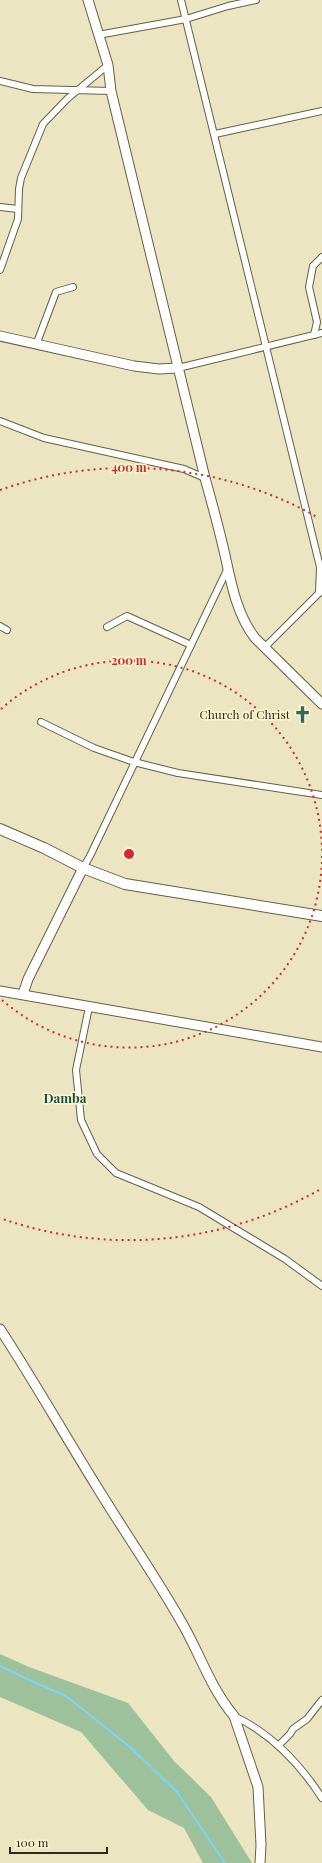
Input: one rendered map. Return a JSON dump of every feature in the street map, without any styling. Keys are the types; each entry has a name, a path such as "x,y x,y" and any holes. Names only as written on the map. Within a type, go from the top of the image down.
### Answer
{"main road":[{"path":"0,829 44,848 83,868 125,884 322,916"}],"street":[{"path":"88,0 108,65 111,91 213,506 227,570 247,628 264,648 322,704"},
{"path":"181,0 320,567 320,591 264,648"},
{"path":"98,35 186,19 228,6 256,0"},
{"path":"0,270 18,219 21,178 44,124 77,90 108,65"},
{"path":"0,81 33,89 111,91"},
{"path":"215,134 322,111"},
{"path":"0,207 18,208"},
{"path":"314,335 317,322 308,287 313,266 322,257"},
{"path":"36,345 56,292 73,287"},
{"path":"0,336 134,366 159,369 178,368 322,333"},
{"path":"0,420 44,438 184,469 205,478"},
{"path":"23,994 28,979 90,856 227,570"},
{"path":"107,627 127,616 191,645"},
{"path":"0,626 7,630"},
{"path":"41,722 94,748 134,762 178,772 322,795"},
{"path":"1,992 23,994 88,1007 322,1047"},
{"path":"88,1007 76,1070 81,1120 97,1154 116,1173 199,1207 285,1259 322,1286"},
{"path":"0,1329 34,1381 97,1487 183,1624 206,1671 227,1708 234,1716 279,1745 306,1774 322,1798"},
{"path":"279,1745 293,1729 307,1719 322,1700"},
{"path":"234,1716 258,1787 261,1845 260,1863"}],"green space":[{"path":"0,1654 29,1667 128,1703 174,1761 211,1797 252,1863 203,1863 184,1828 148,1810 81,1732 0,1697"}],"waterway":[{"path":"0,1666 66,1696 130,1747 177,1792 225,1863"}],"place":[{"name":"Church of Christ","path":"303,715"}],"district":[{"name":"Damba","path":"65,1098"}]}
